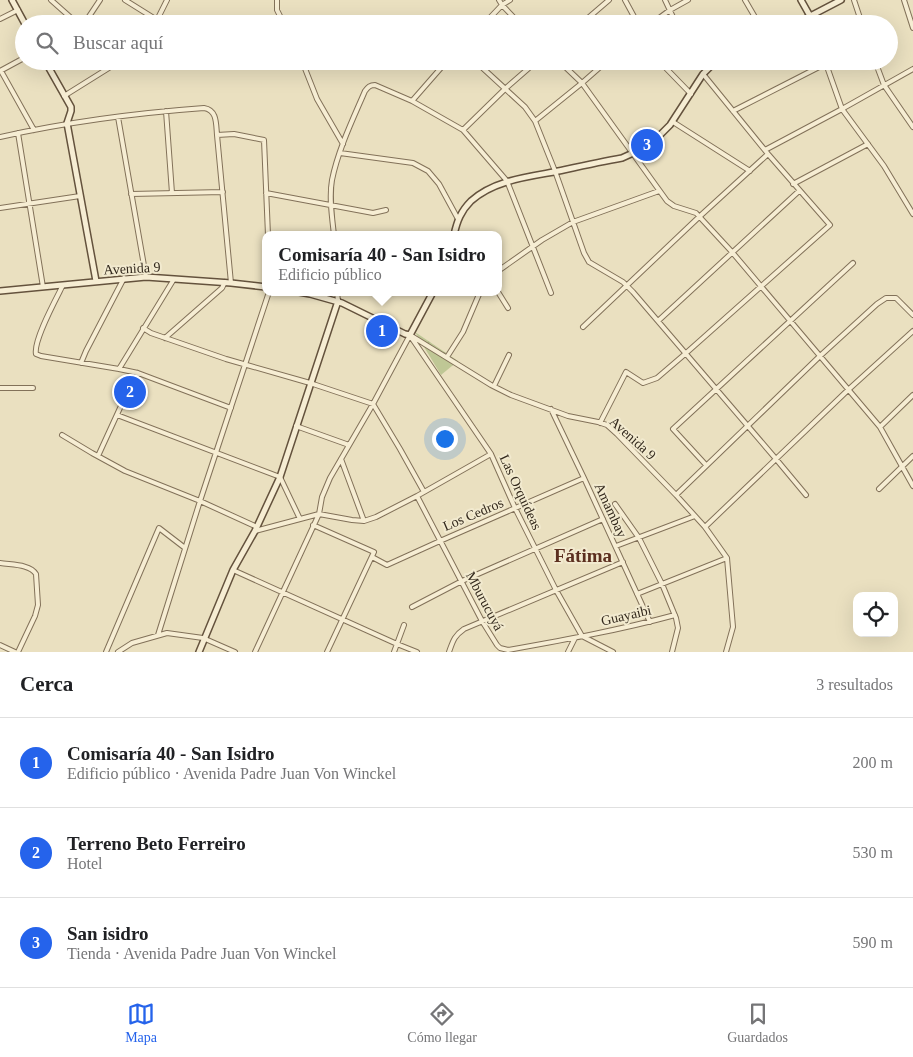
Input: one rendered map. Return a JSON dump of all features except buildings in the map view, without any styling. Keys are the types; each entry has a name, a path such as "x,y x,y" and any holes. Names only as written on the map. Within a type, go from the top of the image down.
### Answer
{"main road":[{"path":"12,0 20,15"},
{"path":"801,0 809,15"},
{"path":"812,15 841,0"},
{"path":"50,70 71,107 67,123 96,281"},
{"path":"455,231 458,219 466,207 478,196 507,181 622,158 633,153 660,135 672,122 707,70"},
{"name":"Avenida 9","path":"0,291 146,277 262,287"},
{"path":"315,296 338,302 410,335 431,296"},
{"path":"199,652 233,570 256,529 280,477 338,302"}],"street":[{"path":"51,0 68,15"},
{"path":"90,15 100,0"},
{"path":"125,0 146,15"},
{"path":"160,15 167,0"},
{"path":"277,0 277,10 280,15"},
{"path":"499,0 511,15"},
{"path":"493,15 510,0"},
{"path":"592,15 609,0"},
{"path":"625,0 633,15"},
{"path":"665,0 672,15"},
{"path":"663,15 688,0"},
{"path":"745,0 754,15"},
{"path":"854,0 859,15"},
{"path":"904,0 913,28"},
{"path":"0,19 18,10"},
{"path":"15,63 0,71 34,130"},
{"path":"765,150 913,69"},
{"path":"64,96 106,70"},
{"path":"306,70 317,99 343,144"},
{"path":"412,101 439,70"},
{"path":"485,70 525,106 535,121 589,262 627,286 806,495"},
{"path":"462,130 527,70"},
{"path":"568,70 582,83 667,201 670,204 692,211 700,217 732,252 880,427 913,486"},
{"path":"535,121 596,70"},
{"path":"668,70 691,94"},
{"path":"733,111 810,70"},
{"path":"828,70 842,109 884,166 912,211"},
{"path":"878,70 884,85 913,127"},
{"path":"600,423 626,372 643,383 657,378 830,226 703,74"},
{"path":"334,231 331,204 332,180 343,144 365,91 368,87 375,85 412,101 462,130 507,181 552,293"},
{"path":"0,137 67,123 166,111 208,108 213,112 215,115 223,192 228,283 165,338"},
{"path":"166,111 172,193"},
{"path":"118,117 146,277"},
{"path":"672,122 750,172"},
{"path":"18,133 43,287"},
{"path":"217,134 234,134 264,140 268,231"},
{"path":"793,184 868,144"},
{"path":"340,153 413,163 428,171 439,184 458,219"},
{"path":"583,327 768,154"},
{"path":"502,268 533,246 573,222 659,191"},
{"path":"658,321 799,191"},
{"path":"132,194 223,192"},
{"path":"266,193 372,213 386,210"},
{"path":"0,208 80,196"},
{"path":"706,465 673,429 853,263"},
{"path":"81,363 124,278"},
{"path":"119,369 174,278"},
{"path":"63,285 40,333 35,350 36,354 138,373 231,408"},
{"path":"158,636 267,296"},
{"path":"337,296 338,302"},
{"path":"447,357 463,332 478,296"},
{"path":"500,296 508,308"},
{"path":"676,495 820,356 877,304 886,298 896,298 913,315"},
{"path":"143,328 151,333 226,359 373,404 424,492"},
{"path":"705,527 848,390 913,331"},
{"path":"255,652 318,514 322,497 330,478 410,335"},
{"name":"Avenida 9","path":"410,335 511,395 568,416 607,425 705,527 727,558"},
{"name":"Las Orquídeas","path":"410,335 491,454 515,508 556,590 582,636"},
{"path":"494,386 509,355"},
{"path":"98,456 138,373"},
{"path":"0,388 33,388"},
{"path":"880,427 913,395"},
{"name":"Amambay","path":"551,409 650,622"},
{"path":"117,415 280,477 300,519"},
{"path":"296,426 349,445"},
{"path":"62,435 125,471 200,501 256,529 318,514 364,521 417,496 491,454"},
{"path":"879,489 913,456"},
{"path":"341,459 364,521"},
{"name":"Los Cedros","path":"372,556 387,565 584,478"},
{"name":"Mburucuyá","path":"417,496 497,646 504,650 575,638"},
{"path":"615,504 639,538 675,615 678,628 672,652"},
{"path":"616,546 695,516"},
{"path":"412,607 462,581 603,518"},
{"path":"313,525 374,552 327,652"},
{"path":"106,652 159,528 185,548"},
{"path":"637,594 727,558 733,627 726,652"},
{"path":"449,652 457,634 464,629 622,562"},
{"path":"0,563 29,568 34,571 36,574 38,605 35,616 16,652 0,645"},
{"path":"233,570 418,652"},
{"name":"Guayaibi","path":"575,638 675,615"},
{"path":"394,652 404,625"},
{"path":"118,652 132,643 168,633 204,638 235,652"},
{"path":"582,636 613,652"},
{"path":"568,652 575,638"}],"green space":[{"path":"415,332 458,361 441,375"}],"place":[{"name":"San isidro","path":"647,145"},
{"name":"Comisaría 40 - San Isidro","path":"382,331"},
{"name":"Terreno Beto Ferreiro","path":"130,392"}],"district":[{"name":"Fátima","path":"583,555"}]}
